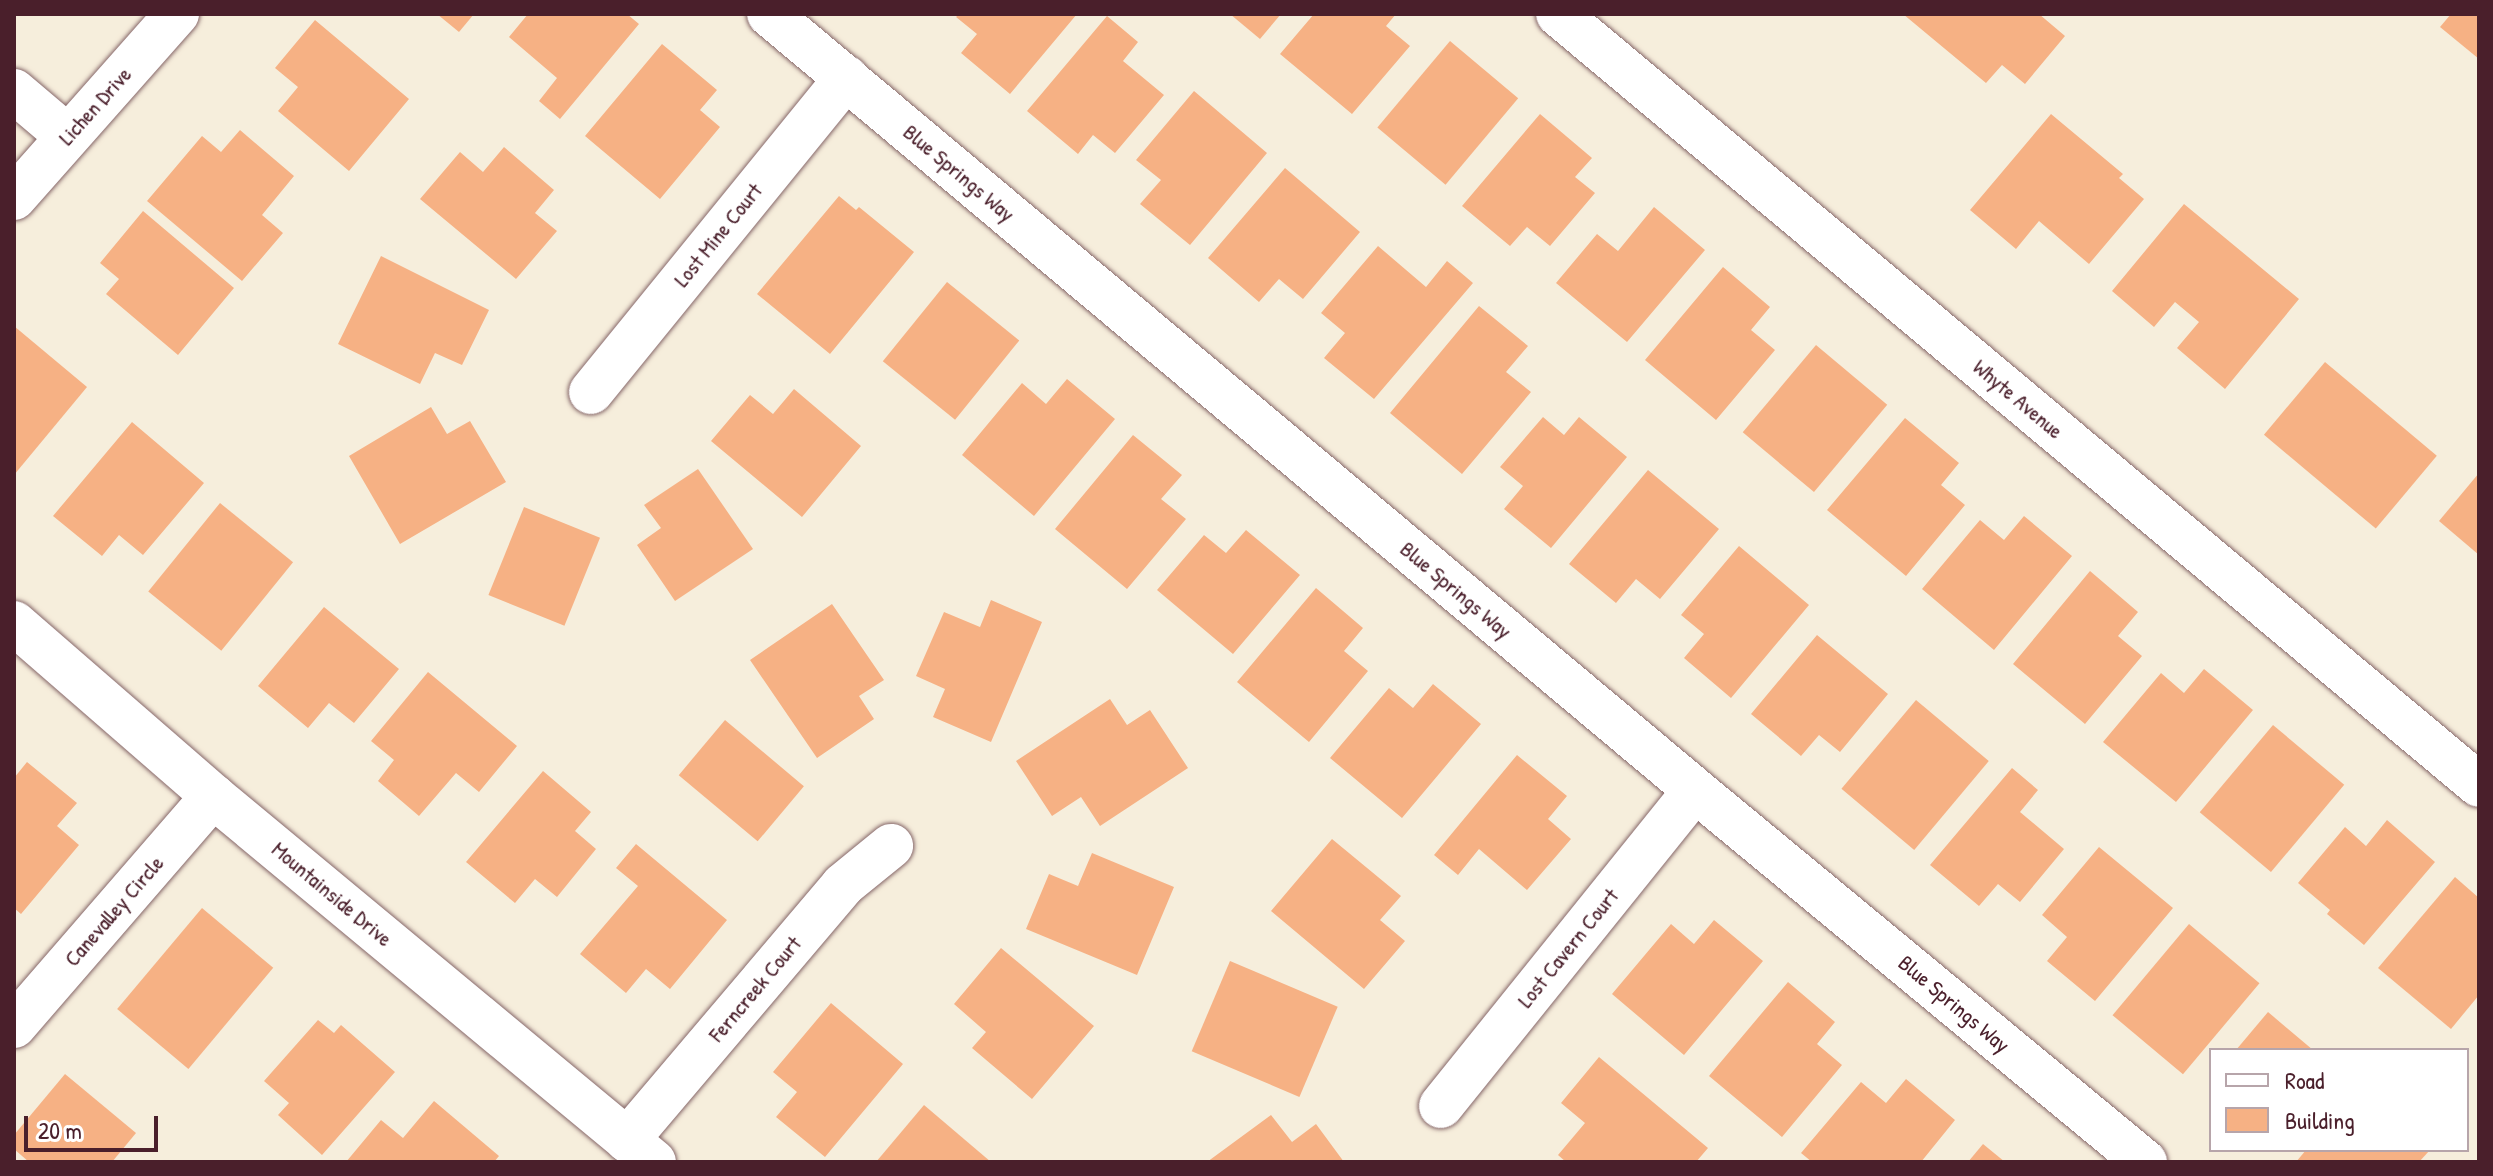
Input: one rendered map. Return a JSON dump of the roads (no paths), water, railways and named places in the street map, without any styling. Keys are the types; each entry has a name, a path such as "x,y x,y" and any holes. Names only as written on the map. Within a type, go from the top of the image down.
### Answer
{"street":[{"name":"Lichen Drive","path":"14,198 177,14"},
{"name":"Blue Springs Way","path":"769,14 1695,790 2145,1162"},
{"name":"Whyte Avenue","path":"1558,14 2479,785"},
{"name":"Lost Mine Court","path":"591,392 846,78"},
{"path":"14,91 67,136"},
{"name":"Mountainside Drive","path":"14,623 213,796 640,1151"},
{"name":"Lost Cavern Court","path":"1441,1106 1695,790"},
{"name":"Canevalley Circle","path":"14,1026 213,796"},
{"name":"Ferncreek Court","path":"640,1151 843,885 891,846"}]}
